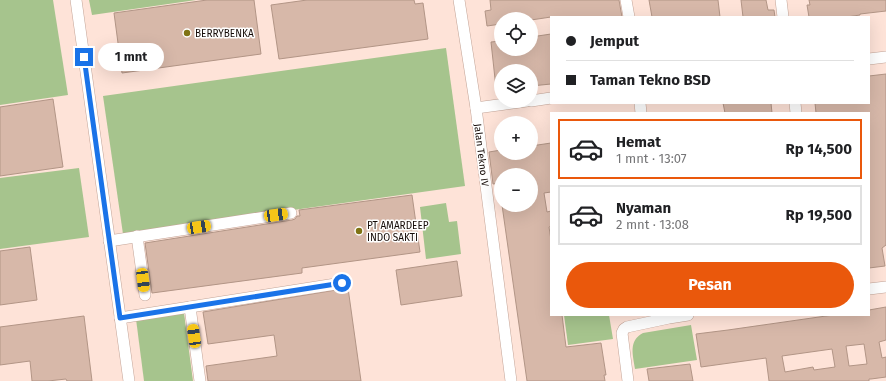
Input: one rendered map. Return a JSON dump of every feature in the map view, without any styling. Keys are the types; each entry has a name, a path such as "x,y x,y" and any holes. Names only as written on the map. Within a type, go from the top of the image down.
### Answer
{"lane":[{"path":"76,0 129,381"},
{"name":"Jalan Tekno IV","path":"459,0 476,108 511,381"},
{"path":"626,0 629,16"},
{"path":"781,0 783,16"},
{"path":"870,59 886,57"},
{"path":"538,100 550,98"},
{"path":"476,108 494,106"},
{"path":"109,241 291,213"},
{"path":"137,236 144,295"},
{"path":"120,318 342,283"},
{"path":"870,289 886,287"},
{"path":"190,307 200,381"},
{"path":"628,381 622,333 627,327 669,316"}],"green space":[{"path":"0,0 53,0 68,95 0,105"},
{"path":"89,0 196,0 92,15"},
{"path":"446,48 465,186 123,234 103,96"},
{"path":"79,168 89,237 0,249 0,178"},
{"path":"446,203 449,222 457,221 461,254 426,259 420,207"},
{"path":"184,313 193,381 144,381 136,319"},
{"path":"564,316 609,316 613,339 568,345"},
{"path":"691,325 697,360 635,369 633,344 638,336 643,333"}],"building":[{"name":"BERRYBENKA","path":"207,0 254,0 261,54 122,73 114,13"},
{"path":"307,0 414,0 415,4 423,3 428,39 279,59 271,5"},
{"path":"490,0 619,0 622,16 550,16 538,19 538,12 494,12 494,25 487,26 485,11 491,10"},
{"path":"649,0 718,0 720,16 652,16"},
{"path":"741,0 766,0 768,10 774,10 775,16 743,16"},
{"path":"809,0 886,0 886,11 854,16 809,16 807,5 810,5"},
{"path":"550,34 550,84 538,85 538,64 494,64 494,70 491,42 494,42 494,56 538,56 538,36"},
{"path":"886,74 886,245 882,248 885,266 870,268 870,112 816,112 815,104 870,104 870,76"},
{"path":"53,99 63,167 0,176 0,107"},
{"path":"723,104 771,104 772,112 725,112"},
{"path":"550,143 550,192 544,193 547,212 550,211 550,316 562,316 566,347 601,343 606,375 604,375 605,381 527,381 503,212 538,212 538,168 494,168 493,184 489,152 494,151 494,160 538,160 538,145"},
{"path":"412,195 420,252 302,268 302,273 152,293 145,243 292,220 297,216 300,216 299,210"},
{"path":"30,247 37,300 0,305 0,251"},
{"path":"457,261 462,296 401,305 396,270"},
{"path":"348,288 361,381 208,381 206,366 277,356 274,335 208,344 203,312"},
{"path":"886,307 886,340 879,342 882,358 886,357 886,377 869,379 869,381 769,381 766,358 701,367 696,334 827,316 870,316 870,310","holes":["864,344 867,364 849,366 846,346","832,349 835,367 814,370 813,367 785,372 782,356"]},
{"path":"84,316 92,381 67,381 66,379 32,381 30,361 0,365 0,327"},
{"path":"690,364 693,381 649,381 647,369"}],"place":[{"name":"BERRYBENKA","path":"187,33"},
{"name":"PT AMARDEEP INDO SAKTI","path":"359,231"}],"route":[{"path":"84,57 120,318 342,283"}]}
